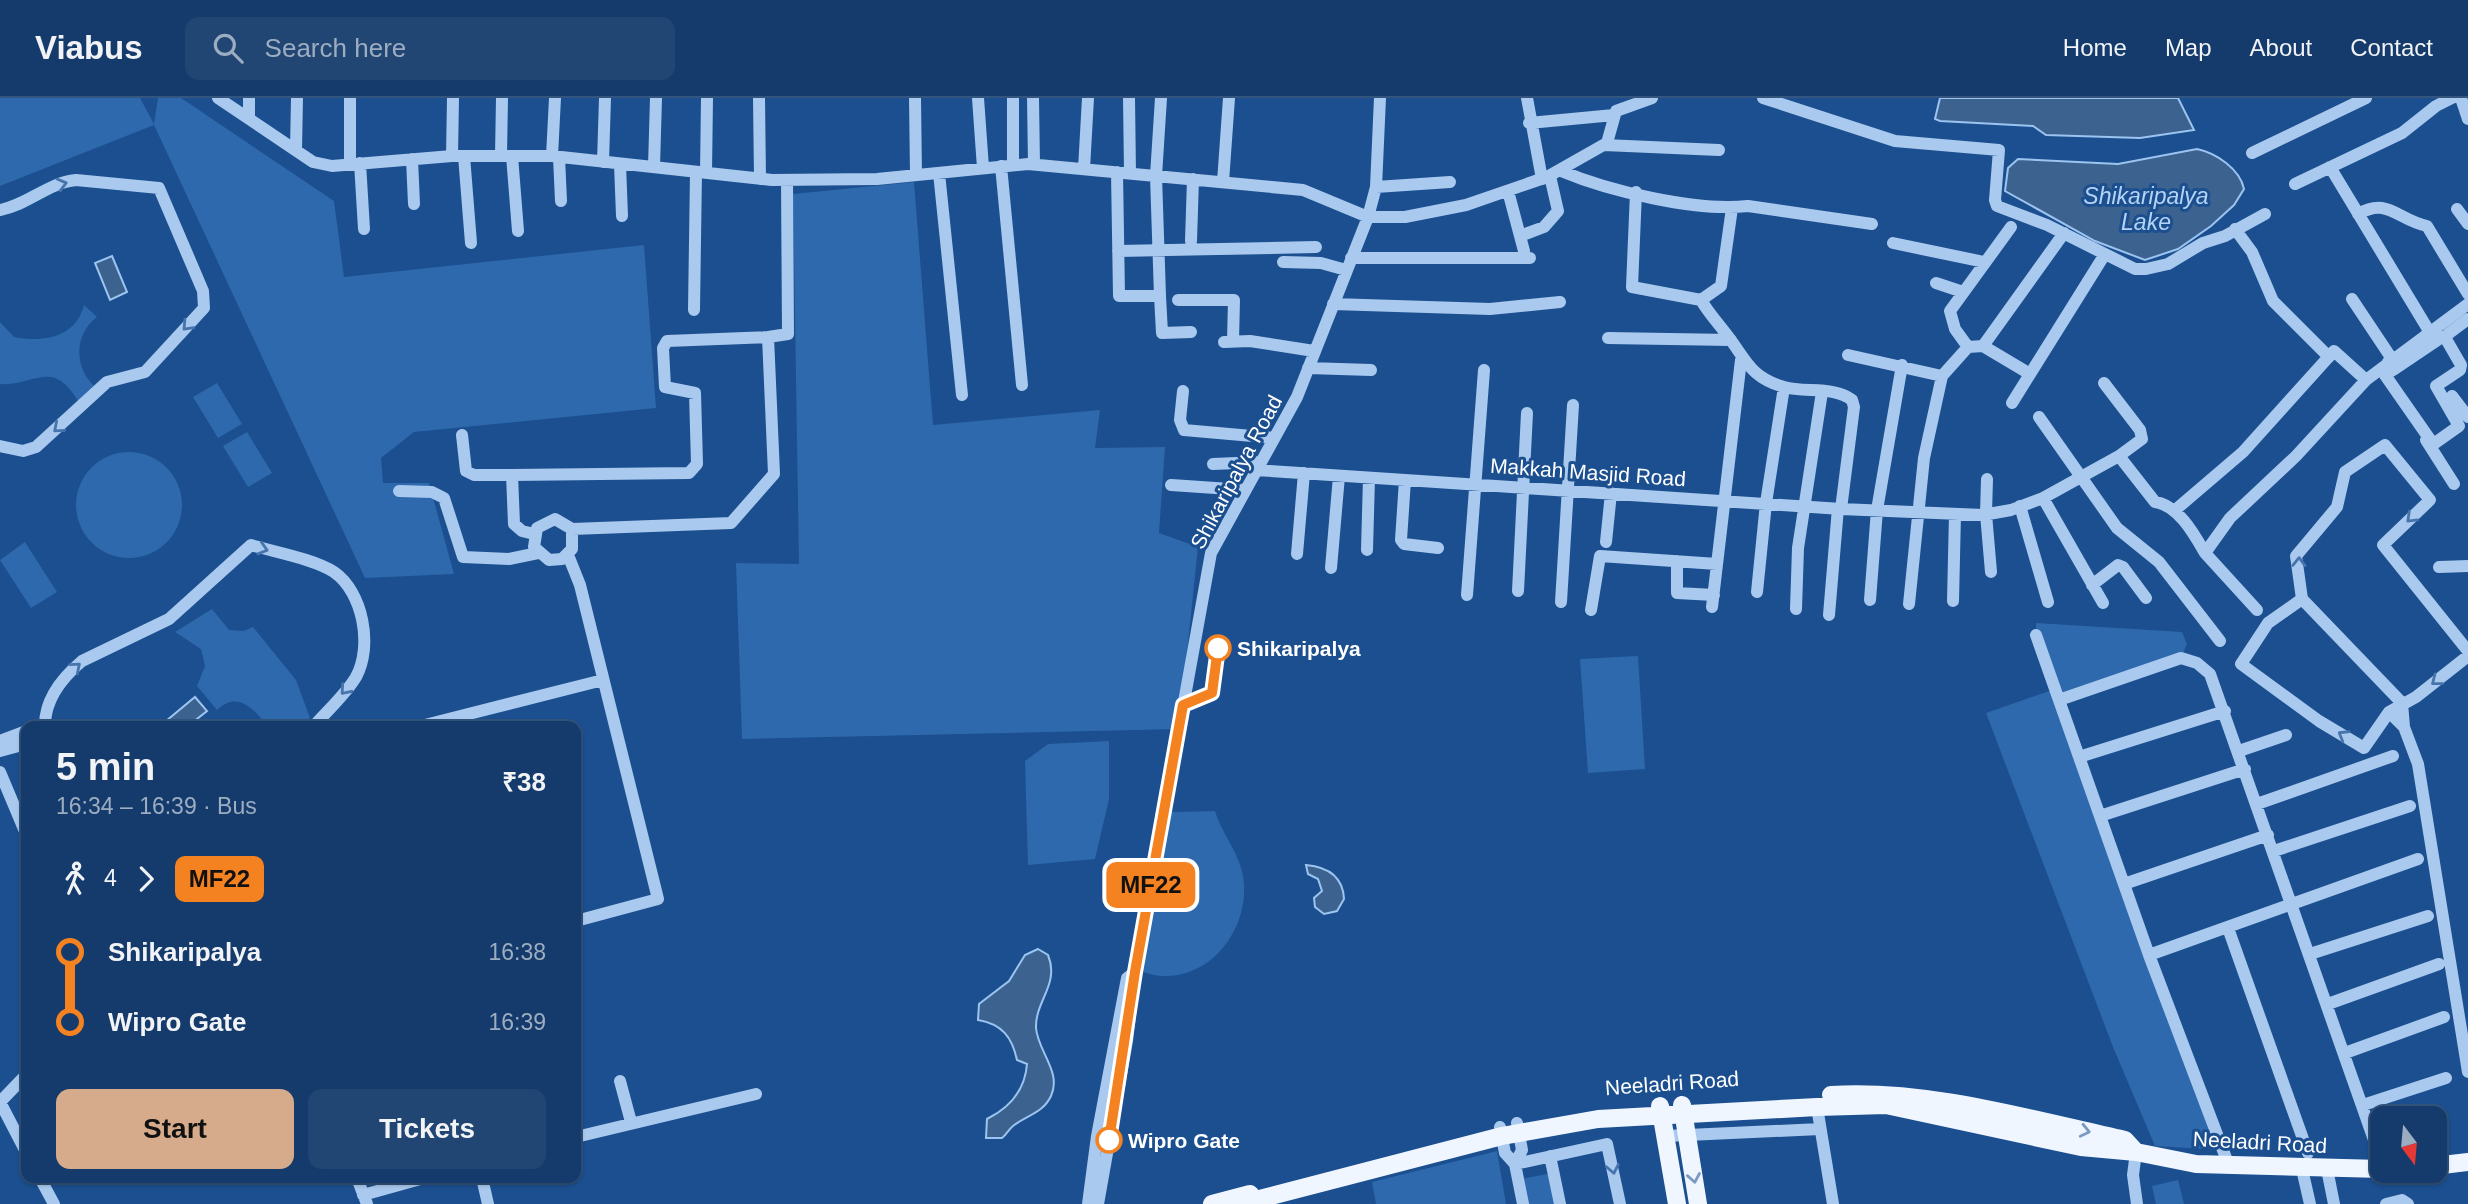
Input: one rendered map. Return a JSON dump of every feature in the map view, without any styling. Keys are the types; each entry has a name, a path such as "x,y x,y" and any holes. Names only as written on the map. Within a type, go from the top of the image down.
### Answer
{"main road":[{"name":"Neeladri Road","path":"1682,1109 1873,1093 2035,1128"},
{"name":"Neeladri Road","path":"1212,1204 1510,1130 1682,1109 1886,1105 2125,1140 2136,1152 2196,1164 2229,1166 2305,1161 2327,1169 2370,1164"},
{"path":"1682,1109 1698,1204"},
{"path":"1661,1110 1677,1204"},
{"name":"Neeladri Road","path":"1240,1204 1510,1130"},
{"path":"2447,1164 2468,1162"}],"street":[{"path":"218,98 249,116 313,162 332,166 458,156 556,156 787,180 877,179 1034,164 1303,190 1368,217 1405,217 1435,213 1551,175 1607,143 1616,111 1652,98"},
{"path":"248,98 249,116"},
{"path":"296,150 298,98"},
{"path":"350,98 364,229"},
{"path":"453,98 458,156 471,243"},
{"path":"502,98 517,231"},
{"path":"555,98 556,156 561,201"},
{"path":"603,162 605,98"},
{"path":"654,167 656,98"},
{"path":"694,310 707,98"},
{"path":"759,98 760,179"},
{"path":"915,98 916,175"},
{"path":"978,98 983,168"},
{"path":"1013,98 1007,166 1022,385"},
{"path":"1033,98 1034,164"},
{"path":"1084,169 1088,98"},
{"path":"1129,98 1118,251 1119,296 1160,296"},
{"path":"1161,98 1156,176 1156,250 1162,333 1191,332"},
{"path":"1223,182 1228,98"},
{"name":"Shikaripalya Road","path":"1098,1204 1135,972 1211,553 1297,397 1368,217 1376,187 1380,98"},
{"path":"1520,236 1544,227 1558,211 1551,175 1530,123 1527,98"},
{"path":"1763,98 1895,141 1999,150 1995,200 1997,206 2064,233 2135,268 2155,268 2265,214"},
{"path":"2252,153 2366,98"},
{"path":"2295,184 2402,133 2435,106 2452,98"},
{"path":"2461,98 2468,119"},
{"path":"1530,123 1614,115"},
{"path":"1604,145 1719,150"},
{"path":"412,159 414,204"},
{"path":"620,163 622,216"},
{"path":"2330,167 2428,331"},
{"path":"939,173 962,395"},
{"path":"1551,175 1686,203 1761,208 1872,224"},
{"path":"1191,241 1193,179"},
{"path":"0,210 19,206 62,182 76,180 159,188 203,291 204,308 145,372 107,382 36,447 23,451 0,446"},
{"path":"462,435 466,471 474,475 689,473 697,464 695,393 665,387 665,344 671,339 768,337 788,334 787,180"},
{"path":"1376,187 1450,182"},
{"path":"1283,262 1349,264 1527,254 1508,191"},
{"path":"1636,192 1632,287 1701,300 1731,340 1741,360 1765,379 1784,387 1847,396 1854,407 1829,615"},
{"path":"2358,214 2373,206 2382,206 2407,221 2427,226 2468,294"},
{"path":"1701,300 1720,286 1732,208"},
{"path":"2457,209 2468,224"},
{"path":"1968,346 1950,318 1950,311 2011,227"},
{"path":"2235,229 2252,252 2273,300 2329,357"},
{"path":"1983,346 2064,233"},
{"path":"1893,243 1984,262"},
{"path":"1118,251 1316,247"},
{"path":"2012,402 2105,254"},
{"path":"1936,283 1963,292"},
{"path":"2352,299 2391,363"},
{"path":"1178,300 1234,300 1229,341 1250,341 1314,351"},
{"path":"1333,304 1490,309 1560,302"},
{"path":"2444,328 2468,304"},
{"path":"2205,553 2230,518 2296,456 2371,376 2391,363 2442,337 2446,339 2461,365 2460,370 2436,386 2459,426 2435,443 2431,441 2385,375 2391,363 2428,331 2468,319"},
{"path":"2444,328 2468,362"},
{"path":"538,553 534,534 541,523 555,519 572,529 731,523 774,474 768,337"},
{"path":"1608,338 1731,340"},
{"path":"1909,604 1924,458 1942,376 1968,346 1983,346 2030,374"},
{"path":"2174,511 2243,452 2334,351 2371,376 2438,456 2454,484"},
{"path":"1848,355 1942,376"},
{"path":"1677,561 1676,593 1713,601 1741,360"},
{"path":"1870,600 1877,510 1902,365"},
{"path":"1308,368 1371,370"},
{"path":"1467,595 1484,370"},
{"path":"2468,372 2448,386 2468,417"},
{"name":"Makkah Masjid Road","path":"1213,464 1369,478 1918,513 1986,514 2043,498 2119,456 2143,439 2140,430 2104,383"},
{"path":"1757,592 1766,503 1784,387"},
{"path":"1183,391 1180,420 1184,430 1274,438"},
{"path":"1796,609 1798,548 1822,391"},
{"path":"1560,601 1573,405"},
{"path":"1518,591 1527,413"},
{"path":"2039,417 2118,528 2159,562 2220,640"},
{"path":"2302,599 2268,623 2241,664 2319,720 2364,748 2389,712 2402,703 2416,697 2468,654 2383,545 2430,500 2385,445 2345,472 2337,507 2296,556 2302,599 2402,703 2404,727 2418,764 2468,1072"},
{"path":"2119,456 2155,502 2166,504 2174,511 2205,553 2257,610"},
{"path":"1297,554 1304,473"},
{"path":"512,475 514,524 522,531 534,534"},
{"path":"1331,568 1339,476"},
{"path":"1367,550 1369,478"},
{"path":"1987,479 1986,514 1991,572"},
{"path":"1405,480 1401,540 1404,544 1438,548"},
{"path":"1171,485 1245,490"},
{"path":"399,491 432,492 444,498 463,557 509,559 538,553 549,560 568,555 575,543 572,529"},
{"path":"1606,542 1611,493"},
{"path":"2043,498 2103,603"},
{"path":"2020,506 2048,602"},
{"path":"1953,601 1955,514"},
{"path":"46,721 53,696 73,668 82,661 169,619 251,545 330,570 347,584 358,604 364,635 360,667 356,677 318,721"},
{"path":"568,555 580,585 658,899 581,920"},
{"path":"1591,610 1600,556 1717,564"},
{"path":"2092,584 2118,565 2123,567 2146,598"},
{"path":"2439,567 2468,566"},
{"path":"2036,635 2149,955 2229,1166"},
{"path":"2059,700 2181,658 2197,663 2210,674 2370,1128"},
{"path":"441,721 603,680"},
{"path":"2079,757 2225,711"},
{"path":"2389,712 2404,727"},
{"path":"0,741 21,733"},
{"path":"2239,751 2286,735"},
{"path":"0,751 21,745"},
{"path":"2257,804 2393,756"},
{"path":"2100,816 2245,769"},
{"path":"0,772 21,822"},
{"path":"2274,851 2410,806"},
{"path":"2124,884 2268,835"},
{"path":"2149,955 2418,859"},
{"path":"2310,954 2428,916"},
{"path":"2228,928 2305,1161 2310,1204"},
{"path":"2328,1004 2440,964"},
{"path":"1088,1204 1114,1038 1127,978 1135,972"},
{"path":"2345,1053 2444,1017"},
{"path":"2363,1105 2446,1077"},
{"path":"21,1080 0,1102 21,1142"},
{"path":"620,1081 631,1122"},
{"path":"581,1136 756,1094"},
{"path":"1817,1107 1833,1204"},
{"path":"1666,1136 1820,1129"},
{"path":"1510,1130 1522,1150 1516,1164 1522,1204"},
{"path":"1516,1164 1607,1144 1620,1204"},
{"path":"2136,1152 2133,1175 2137,1204"},
{"path":"1550,1156 1560,1204"},
{"path":"2327,1169 2334,1204"},
{"path":"43,1183 54,1204"},
{"path":"365,1199 410,1183"},
{"path":"483,1183 488,1204"},
{"path":"2385,1204 2402,1200 2408,1204"}],"shaded area":[{"path":"0,98 140,98 154,124 158,98 181,98 334,201 344,277 644,245 656,408 414,432 381,458 383,483 429,483 454,574 365,578 154,125 0,186"},
{"path":"914,182 933,425 1100,410 1095,448 1165,447 1159,533 1198,547 1179,729 742,739 736,563 799,564 793,194"},
{"path":"84,305 97,317 84,332 79,351 83,370 94,386 78,401 69,388 51,377 0,384 0,322 14,337 47,338 66,331 74,324"},
{"path":"217,383 242,424 218,438 193,397"},
{"path":"247,432 272,473 248,487 223,446"},
{"path":"129,452 149,456 167,467 178,485 182,505 178,525 167,543 149,554 129,558 109,554 91,543 80,525 76,505 80,485 91,467 109,456"},
{"path":"25,542 57,592 31,608 0,560"},
{"path":"212,609 229,630 244,631 253,627 296,680 310,718 307,721 263,721 251,708 239,702 225,704 217,710 197,686 205,666 201,649 175,632"},
{"path":"2036,623 2182,632 2187,644 2181,658 2059,700 2223,1150 2155,1146 2113,1047 1986,713 2055,689 2036,635"},
{"path":"1638,656 1645,769 1588,773 1580,659"},
{"path":"1109,741 1109,799 1095,859 1028,865 1025,761 1048,744"},
{"path":"1164,809 1175,812 1215,811 1241,867 1244,893 1236,928 1215,956 1185,973 1163,976 1135,970"},
{"path":"1497,1151 1506,1204 1376,1204 1372,1182"},
{"path":"1552,1173 1558,1204 1526,1204 1521,1179"},
{"path":"2178,1180 2184,1204 2156,1204 2152,1186"}],"water":[{"name":"Shikaripalya Lake","path":"1940,98 2178,98 2194,130 2140,138 2046,135 2033,126 1940,121 1935,119"},
{"name":"Shikaripalya Lake","path":"2197,149 2226,163 2238,175 2244,189 2234,205 2211,226 2178,249 2145,260 2095,241 2005,191 2008,168 2018,159 2118,164"},
{"path":"112,256 127,292 110,300 95,263"},
{"path":"195,697 207,711 194,721 166,721"},
{"path":"1306,865 1333,874 1341,884 1344,899 1337,911 1324,914 1315,907 1314,898 1322,891 1318,879 1308,874"},
{"path":"1038,949 1048,955 1051,975 1039,1009 1036,1028 1052,1070 1054,1087 1044,1106 1013,1126 1002,1138 986,1138 987,1119 1015,1097 1023,1082 1027,1064 1017,1060 1009,1038 1000,1028 978,1020 979,1004 1009,981 1025,955"}],"bus line":[{"name":"MF22","path":"1109,1140 1136,980 1135,972 1183,705 1212,693 1218,648"}],"place":[{"name":"Shikaripalya","path":"1218,648"},
{"name":"Wipro Gate","path":"1109,1140"}]}
